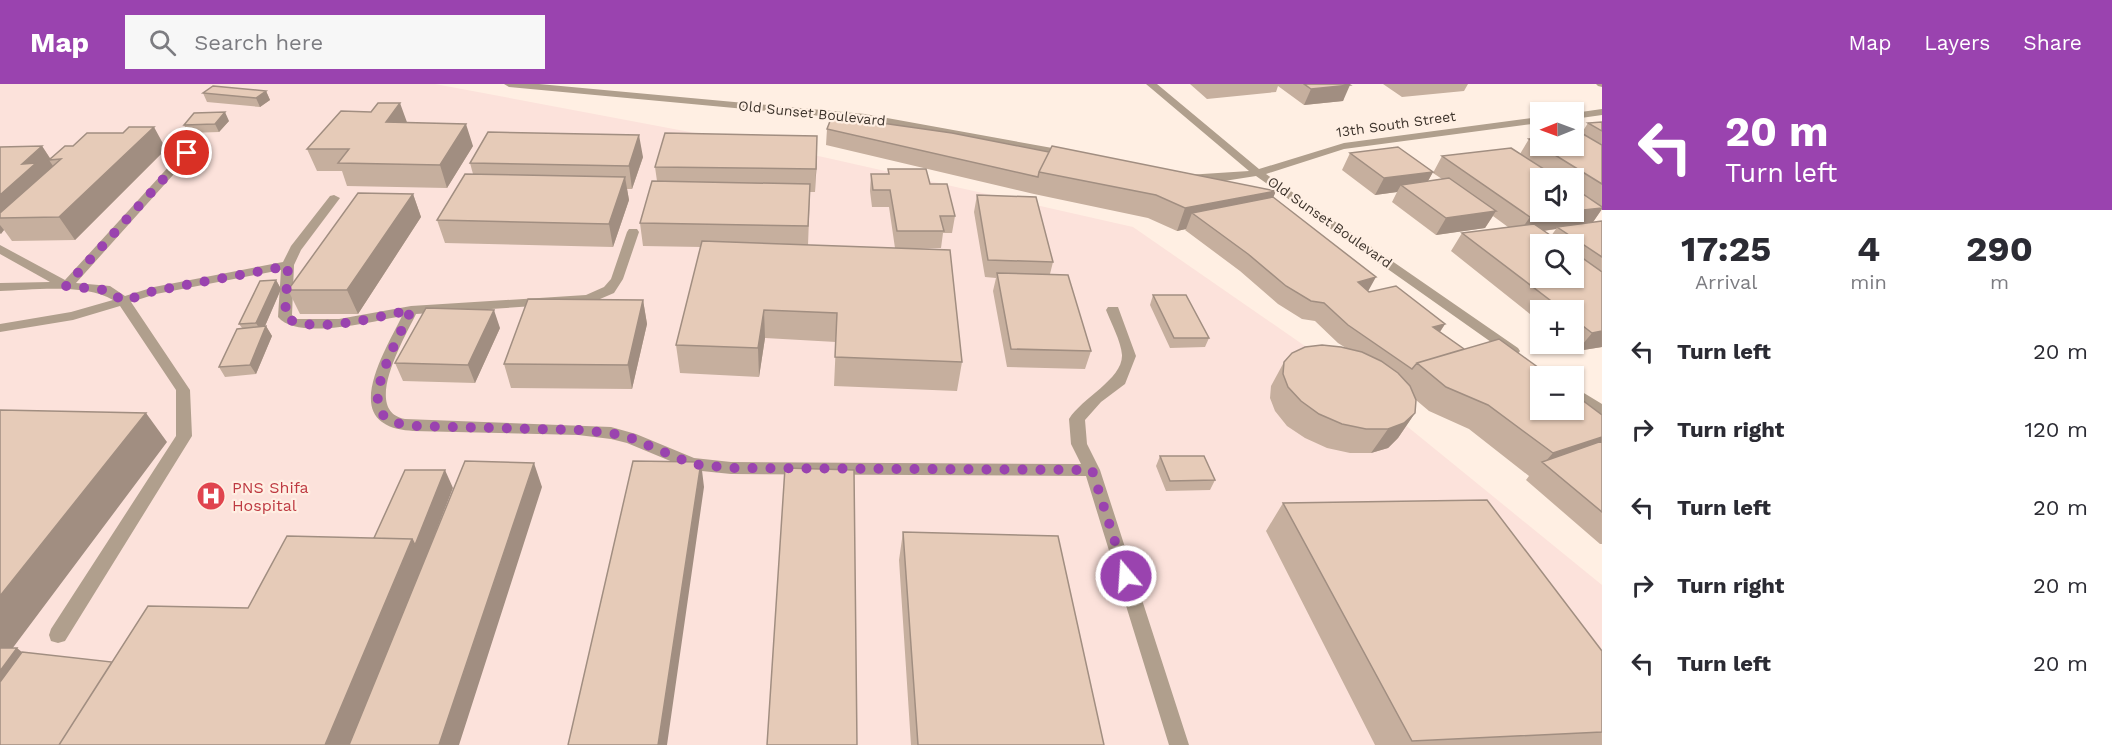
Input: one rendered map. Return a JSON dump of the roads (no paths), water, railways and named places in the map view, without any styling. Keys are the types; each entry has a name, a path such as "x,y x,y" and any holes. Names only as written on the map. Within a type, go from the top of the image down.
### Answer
{"street":[{"name":"Old Sunset Boulevard","path":"509,84 865,117 1076,155"},
{"path":"1151,84 1258,172"},
{"path":"1584,115 1602,112"},
{"name":"13th South Street","path":"1258,172 1321,151 1344,146 1530,121"},
{"path":"66,286 187,153"},
{"name":"Old Sunset Boulevard","path":"1178,177 1220,177 1258,172 1520,356"},
{"path":"334,198 295,249 288,266 285,317 294,323 339,323 411,310 588,299 609,290 617,279 633,232"},
{"path":"0,249 66,286"},
{"path":"0,327 73,316 154,291 288,266"},
{"path":"0,287 66,286 105,290 124,301 183,390 184,436 58,635"},
{"path":"411,310 377,385 381,414 392,422 414,426 578,430 611,433 631,438 692,464 730,468 1092,470"},
{"path":"1113,310 1129,356 1120,381 1096,398 1077,419 1079,444 1092,470 1179,745"},
{"path":"1584,398 1600,407"}],"place":[{"name":"PNS Shifa Hospital","path":"211,496"}]}
